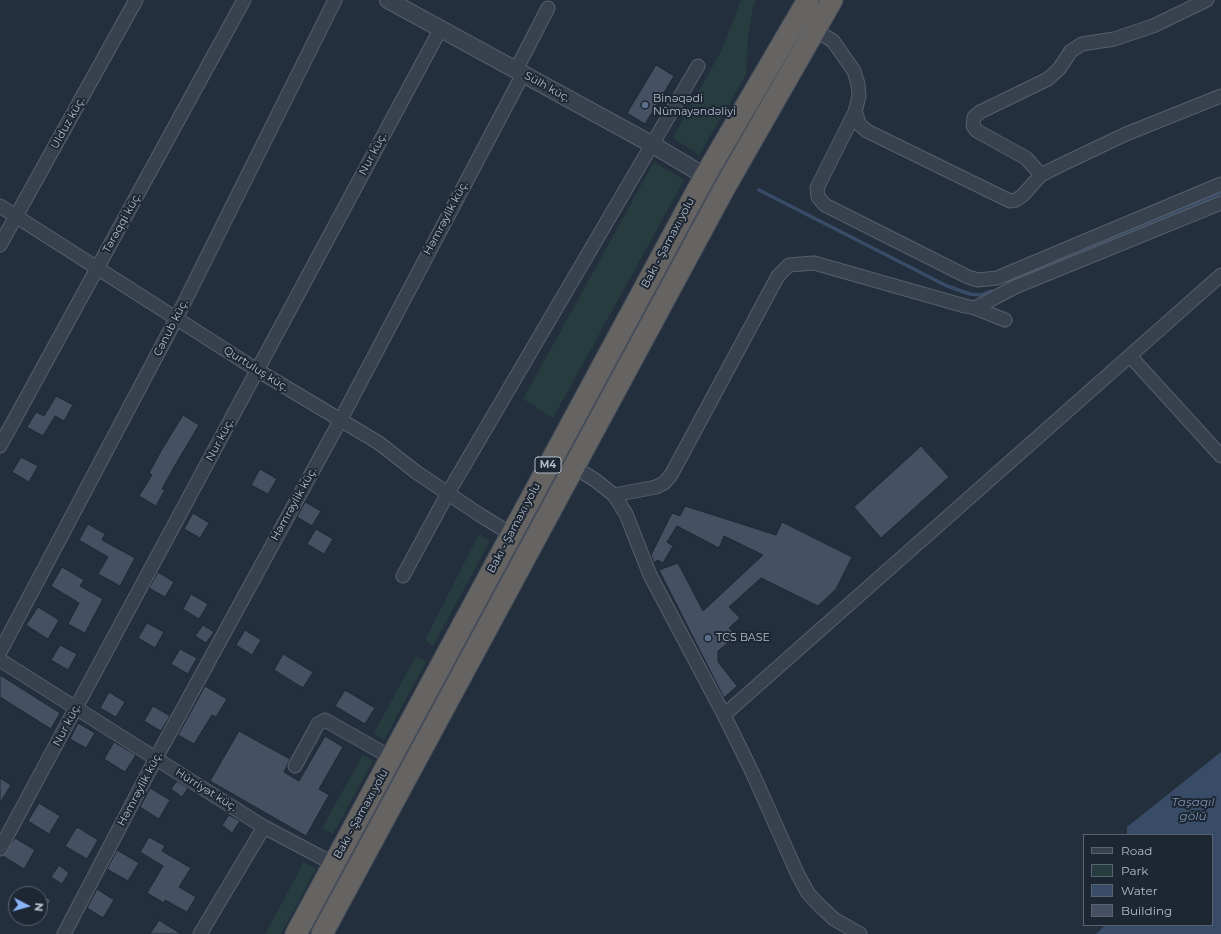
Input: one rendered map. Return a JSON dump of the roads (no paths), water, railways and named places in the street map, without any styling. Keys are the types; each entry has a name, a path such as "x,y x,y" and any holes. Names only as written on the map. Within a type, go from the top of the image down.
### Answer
{"highway":[{"name":"Bakı - Şamaxı yolu","path":"296,934 705,176 808,0"},
{"name":"Bakı - Şamaxı yolu","path":"322,934 725,187 832,0"}],"street":[{"name":"Ulduz küç.","path":"0,245 136,0"},
{"name":"Tərəqqi küç.","path":"0,446 244,0"},
{"name":"Cənub küç.","path":"0,652 176,319 335,0"},
{"path":"1041,175 1026,158 977,131 973,126 974,117 980,112 1048,79 1059,69 1071,51 1082,44 1114,39 1153,26 1208,0"},
{"name":"Sülh küç.","path":"391,1 440,30 653,145 705,176"},
{"name":"Həmrəylik küç.","path":"64,934 156,758 340,421 519,72 548,8"},
{"name":"Nur küç.","path":"0,849 440,30"},
{"path":"816,30 833,41 854,71 858,84 859,96 855,112 817,188 818,197 825,205 968,277 978,280 997,278 1221,184"},
{"path":"403,576 448,493 698,66"},
{"path":"855,112 860,126 867,131 1010,201 1016,200 1023,195 1041,175 1126,134 1221,96"},
{"path":"975,308 1004,292 1221,203"},
{"name":"Qurtuluş küç.","path":"0,206 257,370 379,443 448,493 511,534"},
{"path":"614,495 656,487 664,483 671,475 778,276 789,265 814,264 975,308 1005,320"},
{"path":"724,715 1221,276"},
{"path":"997,278 1004,292"},
{"path":"1131,357 1221,456"},
{"path":"574,467 595,480 614,495 626,514 634,531 650,575 724,715 753,774 798,875 808,892 834,919 860,934"},
{"name":"Hürriyət küç.","path":"0,660 264,827 334,864"},
{"path":"294,766 318,724 325,720 392,758"},
{"path":"200,934 264,827"}],"water":[{"name":"Taşaqıl gölü","path":"1221,752 1221,934 1096,934 1104,926 1213,926 1213,834 1127,834 1127,827"}],"waterway":[{"path":"759,190 947,286 970,294 981,295 991,291"},
{"path":"1008,283 1221,193"}],"place":[{"name":"Binəqədi Nümayəndəliyi","path":"645,105"},
{"name":"TCS BASE","path":"708,638"}]}
